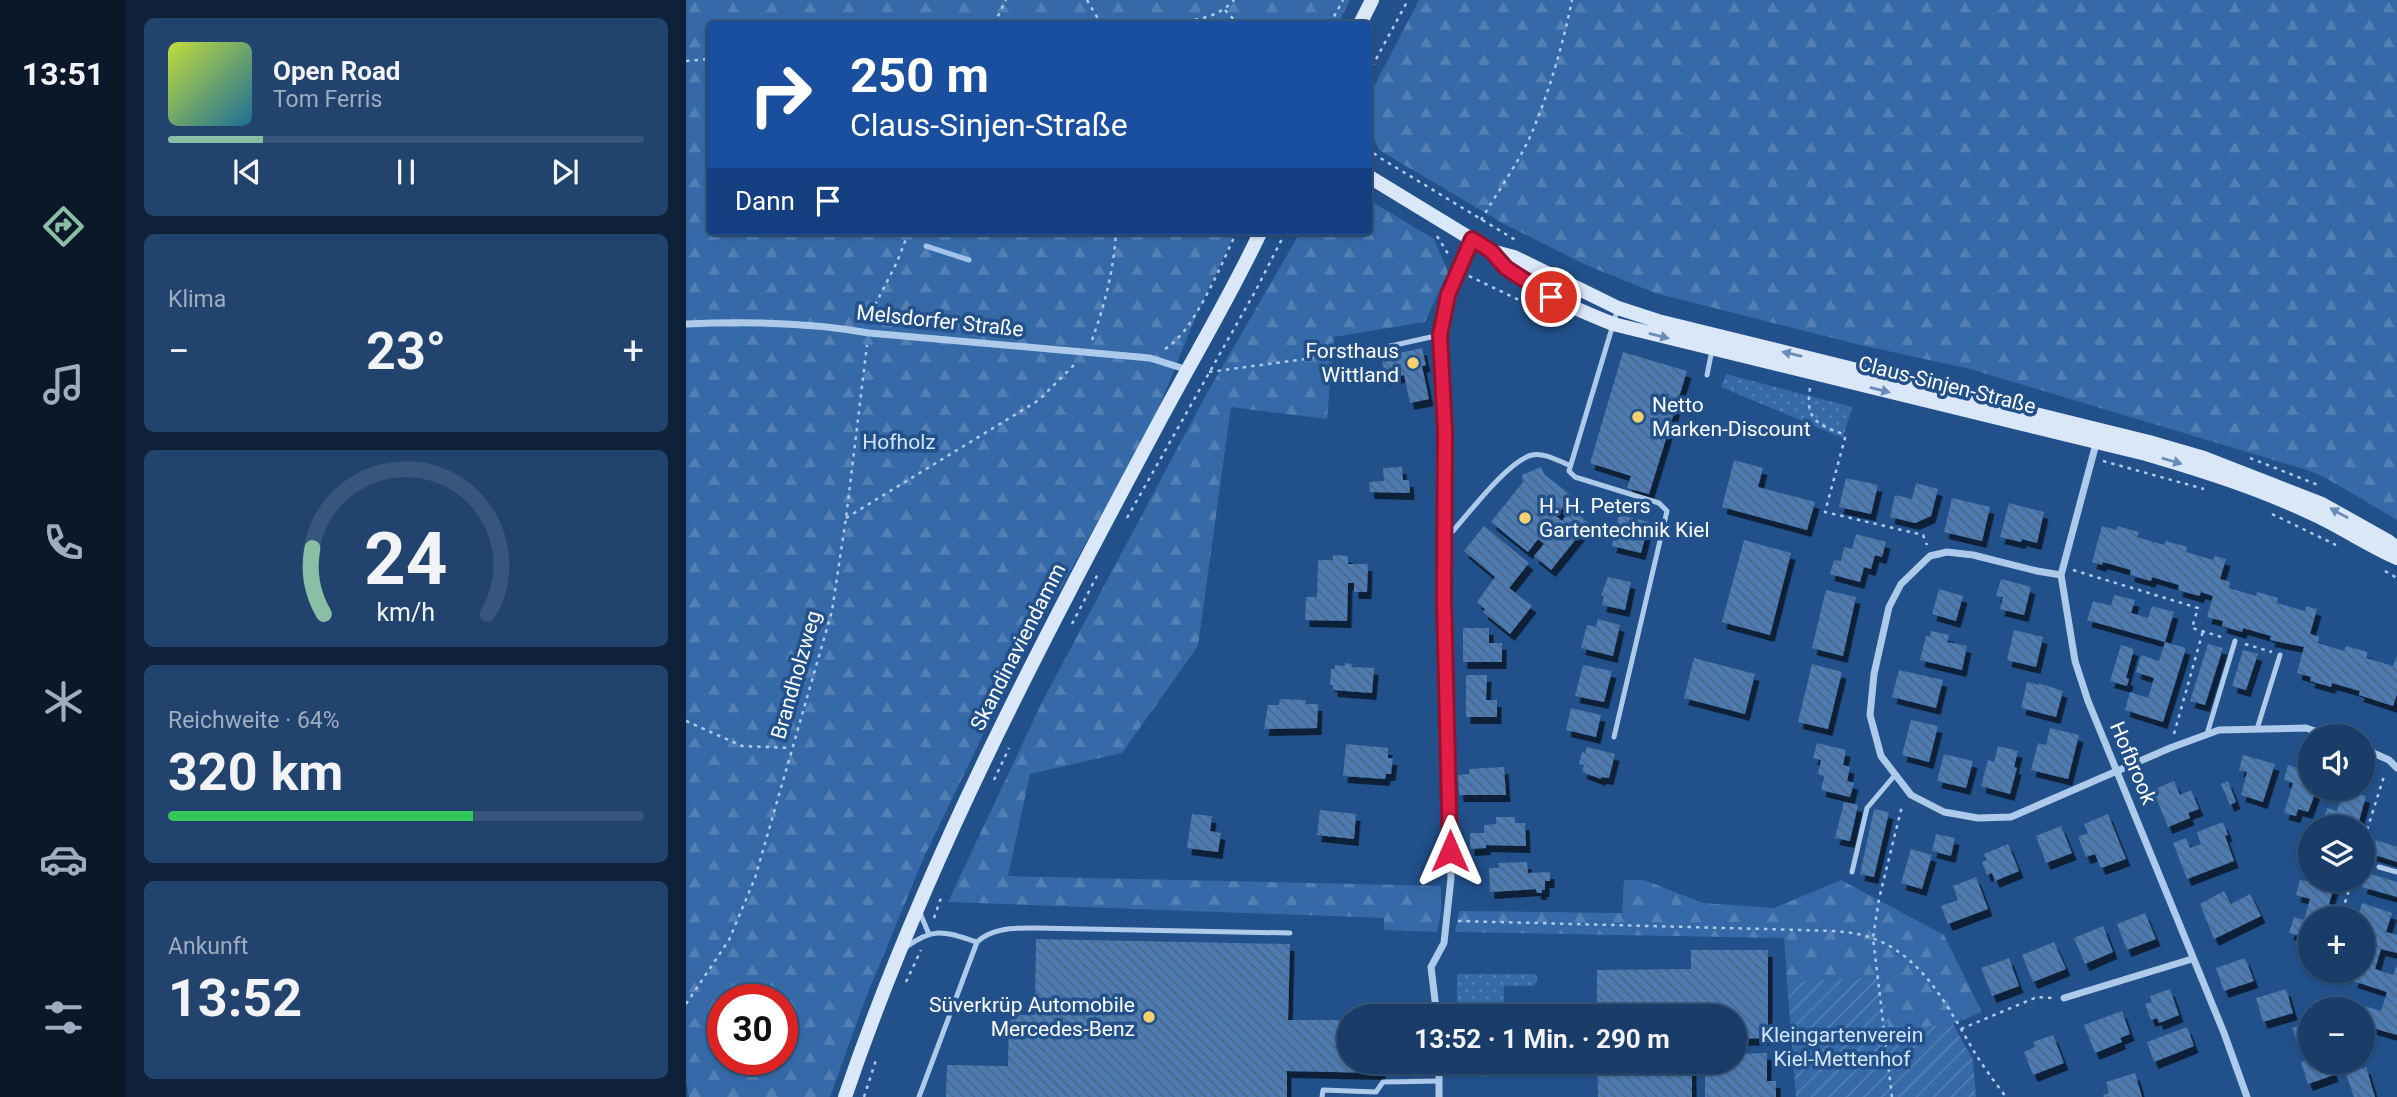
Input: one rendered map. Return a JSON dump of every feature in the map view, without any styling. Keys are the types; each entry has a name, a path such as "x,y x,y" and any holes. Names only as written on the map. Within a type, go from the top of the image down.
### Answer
{"street":[{"path":"1362,21 1372,0"},
{"name":"Claus-Sinjen-Straße","path":"1372,178 1491,251 1506,268 1535,288 1566,305 1613,324 1714,343 2098,436 2204,458 2322,504 2397,548"},
{"name":"Skandinaviendamm","path":"845,1097 881,995 963,802 1027,674 1238,281 1259,235"},
{"path":"1435,1004 1431,967 1444,943 1448,917 1450,837 1443,531 1445,432 1440,335 1448,295 1472,239"},
{"name":"Claus-Sinjen-Straße","path":"1491,251 1514,257 1618,309 1714,343"},
{"name":"Melsdorfer Straße","path":"686,324 791,324 832,327 869,333 1150,358 1188,370"},
{"name":"Claus-Sinjen-Straße","path":"2098,436 2248,486 2316,515 2397,558"},
{"name":"Hofbrook","path":"2098,436 2062,571 2075,661 2088,701 2224,1033 2247,1097"},
{"path":"2062,571 2037,571 1973,555 1947,552 1930,556 1901,584 1889,607 1874,674 1870,715 1881,756 1911,795 1944,812 1978,818 2011,817 2170,748 2219,730 2298,728"},
{"path":"2375,754 2389,760 2397,768"},
{"path":"2064,998 2192,959"},
{"path":"1439,1074 1439,1097"}],"lane":[{"path":"1614,737 1667,511 1659,503 1575,477 1569,471 1618,309"},
{"path":"1377,349 1440,335"},
{"path":"1707,375 1714,343"},
{"path":"1443,531 1453,531 1501,477 1530,455 1540,455 1569,465"},
{"path":"2207,734 2235,641"},
{"path":"2257,729 2280,654"},
{"path":"1852,872 1867,807 1895,775"},
{"path":"2379,867 2397,872"},
{"path":"918,905 928,932"},
{"path":"919,1097 978,942 993,932 1037,928 1290,933"},
{"path":"898,954 928,932 978,942"},
{"path":"1322,1097 1323,1090 1376,1092 1383,1082 1439,1081"}],"path":[{"path":"996,21 1006,0"},
{"path":"1087,0 1099,21"},
{"path":"1190,21 1225,10 1234,0"},
{"path":"1332,21 1343,0"},
{"path":"1372,67 1408,0"},
{"path":"1481,220 1532,133 1552,79 1572,0"},
{"path":"1225,10 1235,21"},
{"path":"686,61 707,60"},
{"path":"1372,152 1525,245"},
{"path":"1434,232 1458,271"},
{"name":"Brandholzweg","path":"686,1004 729,940 755,878 832,611 871,313 907,235"},
{"path":"846,518 1039,400 1087,352 1106,301 1115,256 1116,235"},
{"path":"1150,358 1172,345 1189,326 1235,235"},
{"path":"1121,528 1256,290 1284,235"},
{"path":"1188,370 1209,372 1377,349"},
{"path":"1810,388 1811,416 1822,426 1843,434 1845,438 1825,512 1923,535 1930,556"},
{"path":"2242,456 2314,482 2326,489"},
{"path":"2093,458 2206,490"},
{"path":"2269,513 2345,549"},
{"path":"1071,626 1102,565"},
{"path":"2379,567 2397,578"},
{"path":"2062,571 2198,608 2192,628 2280,654"},
{"path":"2170,748 2203,631"},
{"path":"686,721 742,746 791,748"},
{"path":"991,786 1009,749"},
{"path":"2372,815 2389,760"},
{"path":"1892,1097 1873,938 1879,899 1901,810 1911,795"},
{"path":"903,988 944,889"},
{"path":"1448,917 1457,921 1847,932 1873,938 1899,953 1931,981 1988,1074 2007,1097"},
{"path":"1962,1029 2037,997 2064,998"},
{"path":"864,1097 877,1057"}],"green space":[{"name":"Hofholz","path":"686,0 1350,0 1340,21 707,21 707,235 1234,235 1195,318 1154,420 1009,681 924,857 865,1000 830,1097 689,1097 686,1079"},
{"path":"1419,0 2397,0 2397,520 2326,478 2307,470 1970,369 1860,345 1655,293 1586,265 1504,224 1379,150 1372,135 1372,90"},
{"path":"1372,202 1434,239 1448,272 1425,322 1334,337 1327,419 1231,407 1198,646 1122,753 1030,774 1008,876 1441,886 1441,912 1437,932 1384,930 1384,918 948,902 1043,700 1206,395 1299,235 1372,235"},
{"path":"1726,374 1852,407 1843,438 1721,387"},
{"path":"1624,880 1644,880 1703,903 1774,908 1841,880 1944,935 1982,1012 1953,1024 1888,1031 1883,977 1787,982 1784,938 1455,932 1459,911 1622,913"},
{"path":"1457,974 1536,974 1538,981 1533,986 1504,986 1504,1004 1457,1004"},
{"name":"Kleingartenverein Kiel-Mettenhof","path":"1883,977 1888,1031 1953,1024 1973,1060 1976,1097 1796,1097 1787,982"},
{"path":"1457,1074 1497,1074 1487,1077"}],"building":[{"path":"1422,348 1426,365 1422,366 1429,399 1410,403 1404,375 1386,379 1381,357"},
{"name":"Netto Marken-Discount","path":"1623,352 1687,371 1649,494 1627,488 1631,476 1590,463"},
{"path":"1734,460 1763,468 1758,487 1815,502 1807,530 1722,507"},
{"path":"1402,467 1403,480 1409,480 1410,493 1370,492 1369,482 1384,481 1383,468"},
{"path":"1541,467 1544,474 1572,496 1556,516 1562,521 1571,508 1589,523 1551,570 1534,556 1544,544 1538,539 1528,552 1491,522 1523,482 1522,475"},
{"path":"1846,478 1878,485 1871,514 1839,507"},
{"path":"1916,483 1938,489 1931,516 1915,523 1890,517 1895,495 1912,499"},
{"path":"1952,498 1990,507 1982,541 1944,532"},
{"path":"2009,503 2044,512 2037,543 2000,537"},
{"path":"1619,515 1649,522 1641,553 1612,546"},
{"path":"1484,526 1529,563 1509,588 1532,606 1510,634 1483,612 1485,609 1477,602 1495,577 1464,551"},
{"path":"2102,526 2116,530 2117,526 2139,532 2137,537 2164,545 2166,541 2187,547 2186,552 2213,560 2215,556 2226,559 2220,579 2230,582 2229,588 2256,596 2257,592 2278,598 2277,603 2305,611 2306,606 2317,609 2310,634 2319,637 2318,643 2344,651 2346,646 2368,652 2366,658 2393,666 2397,656 2397,694 2393,706 2359,695 2360,691 2332,683 2331,687 2310,681 2311,677 2297,673 2304,647 2270,640 2271,636 2243,628 2242,632 2222,626 2223,621 2207,617 2213,596 2201,592 2199,596 2178,590 2179,585 2152,577 2151,581 2130,575 2131,570 2103,562 2102,565 2092,562"},
{"path":"1856,534 1886,542 1882,557 1875,555 1871,569 1864,567 1860,582 1830,574 1834,560 1841,561 1844,547 1852,549"},
{"path":"1744,540 1791,553 1770,635 1722,622"},
{"path":"1333,555 1348,556 1348,564 1368,564 1367,592 1354,592 1354,583 1348,583 1347,621 1305,620 1306,597 1317,597 1318,560 1333,560"},
{"path":"1608,577 1631,582 1625,610 1602,605 1604,596 1601,595"},
{"path":"2001,579 2031,587 2024,615 2000,609 2003,597 1996,596"},
{"path":"1939,589 1963,596 1956,621 1932,614"},
{"path":"1826,590 1856,597 1843,656 1812,648"},
{"path":"2114,595 2135,600 2131,613 2148,618 2152,606 2174,612 2165,642 2087,620 2093,601 2111,606"},
{"path":"1598,619 1620,625 1613,656 1581,648 1587,625 1596,627"},
{"path":"1463,628 1489,628 1489,643 1502,643 1502,662 1463,662"},
{"path":"2014,630 2043,637 2036,667 2007,660"},
{"path":"1931,631 1949,635 1947,642 1967,646 1962,670 1920,660 1926,636 1930,637"},
{"path":"2165,642 2186,648 2163,722 2125,710 2130,692 2148,698 2154,678 2136,672 2141,655 2159,661"},
{"path":"2208,644 2223,648 2205,705 2190,701"},
{"path":"2121,645 2134,649 2126,678 2129,679 2127,686 2110,681"},
{"path":"2243,650 2258,654 2246,690 2232,686"},
{"path":"1694,658 1755,674 1745,714 1684,698"},
{"path":"1345,663 1352,664 1352,667 1374,668 1372,693 1333,690 1333,685 1330,685 1331,669 1335,669 1335,665 1345,666"},
{"path":"1812,664 1842,672 1828,729 1798,722"},
{"path":"1583,665 1612,671 1604,702 1575,696"},
{"path":"1899,670 1943,680 1936,708 1892,697"},
{"path":"1466,675 1487,675 1486,700 1497,700 1497,717 1466,717"},
{"path":"2027,682 2063,691 2056,717 2021,708"},
{"path":"1280,699 1306,700 1306,704 1318,704 1317,728 1264,729 1268,705 1279,705"},
{"path":"1571,708 1601,715 1596,737 1566,730"},
{"path":"1911,720 1938,726 1929,762 1902,755"},
{"path":"2050,728 2079,735 2068,779 2031,770 2038,743 2046,745"},
{"path":"1817,743 1846,750 1843,765 1850,767 1847,781 1854,783 1850,797 1821,790 1824,776 1818,774 1821,760 1813,758"},
{"path":"1346,744 1388,748 1388,758 1393,758 1391,774 1386,774 1385,779 1343,776"},
{"path":"1998,746 2018,751 2014,767 2017,768 2010,794 1981,786 1988,760 1994,762"},
{"path":"1587,747 1615,754 1609,778 1601,779 1582,772 1584,765 1579,764 1582,752 1585,753"},
{"path":"1944,754 1973,761 1966,788 1937,781"},
{"path":"2243,755 2275,764 2263,802 2241,795 2247,772 2239,770"},
{"path":"2288,765 2298,768 2298,801 2312,801 2308,812 2298,809 2296,816 2284,813 2293,783 2284,780"},
{"path":"1504,767 1506,795 1459,795 1458,775 1469,774 1469,769"},
{"path":"2174,781 2180,795 2191,790 2199,809 2188,813 2190,818 2168,827 2153,790"},
{"path":"2228,781 2236,802 2230,805 2221,784"},
{"path":"2340,801 2365,801 2361,815 2325,815 2327,808 2337,811"},
{"path":"1844,802 1858,805 1850,841 1835,838"},
{"path":"1874,809 1889,812 1874,877 1860,874"},
{"path":"1320,810 1356,814 1354,839 1317,835"},
{"path":"1192,814 1212,816 1210,831 1221,833 1218,852 1187,848"},
{"path":"2108,814 2126,859 2101,868 2095,854 2086,857 2078,837 2088,833 2084,824"},
{"path":"1496,817 1515,817 1515,823 1525,823 1526,846 1486,845 1486,848 1470,849 1470,833 1484,833 1484,825 1496,824"},
{"path":"2223,822 2234,861 2187,879 2173,843 2186,838 2190,848 2201,844 2197,832"},
{"path":"2061,826 2072,853 2046,863 2036,836"},
{"path":"1936,834 1955,838 1951,856 1932,851"},
{"path":"2376,840 2397,847 2397,862 2375,855"},
{"path":"2008,844 2019,871 1995,881 1992,873 1987,875 1982,862 1987,860 1984,854"},
{"path":"1911,849 1932,855 1922,889 1901,883"},
{"path":"1527,862 1528,873 1550,872 1550,881 1545,881 1545,890 1542,890 1542,893 1537,893 1536,889 1490,892 1489,868 1499,868 1498,863"},
{"path":"2375,875 2397,882 2397,897 2375,891"},
{"path":"1976,877 1988,909 1948,924 1941,906 1958,900 1953,886"},
{"path":"2298,888 2298,892 2332,892 2329,904 2333,906 2308,906 2310,899 2296,895"},
{"path":"2224,891 2231,904 2250,894 2261,916 2214,939 2200,904"},
{"path":"2375,907 2392,913 2386,932 2397,935 2397,953 2381,949 2375,969"},
{"path":"2145,913 2156,939 2127,950 2117,924"},
{"path":"2294,917 2298,918 2298,936 2289,933"},
{"path":"2103,926 2113,952 2085,964 2074,938"},
{"name":"Süverkrüp Automobile Mercedes-Benz","path":"1036,939 1290,944 1288,1020 1337,1020 1337,1072 1287,1071 1287,1097 946,1097 947,1065 1008,1066 1009,1015 1035,1015"},
{"path":"2054,942 2066,969 2033,982 2022,955"},
{"path":"1691,950 1768,950 1768,1038 1747,1039 1747,1004 1597,1004 1597,970 1691,969"},
{"path":"2009,958 2019,986 1992,996 1981,968"},
{"path":"2245,958 2254,981 2224,991 2216,968"},
{"path":"2397,964 2397,1035 2375,1029 2375,1009 2381,1011 2387,992 2359,983 2375,983 2375,969 2393,975"},
{"path":"2170,989 2179,1015 2159,1023 2157,1018 2151,1020 2145,1004 2152,1002 2150,996"},
{"path":"2286,989 2293,1013 2263,1022 2256,998"},
{"path":"2122,1011 2130,1034 2120,1038 2122,1042 2095,1053 2084,1025"},
{"path":"2298,1026 2298,1043 2292,1028"},
{"path":"2187,1027 2194,1046 2154,1062 2147,1042"},
{"path":"2053,1035 2064,1063 2033,1075 2024,1052 2035,1047 2033,1042"},
{"path":"1767,1053 1767,1081 1776,1081 1776,1097 1705,1097 1705,1074 1747,1074 1747,1054"},
{"path":"2135,1073 2142,1097 2104,1097 2103,1095 2109,1093 2106,1082"},
{"path":"1597,1074 1692,1074 1692,1097 1598,1097"},
{"path":"2305,1074 2334,1074 2334,1075 2308,1084"},
{"path":"2346,1074 2368,1074 2375,1097 2354,1097"}],"waterway":[{"path":"926,246 969,260"}],"place":[{"name":"Forsthaus Wittland","path":"1413,363"},
{"name":"Netto Marken-Discount","path":"1638,417"},
{"name":"H. H. Peters Gartentechnik Kiel","path":"1525,518"},
{"name":"Süverkrüp Automobile Mercedes-Benz","path":"1149,1017"}],"route":[{"path":"1450,851 1443,531 1445,432 1440,335 1443,316 1448,295 1472,239 1491,251 1506,268 1551,297"}]}
